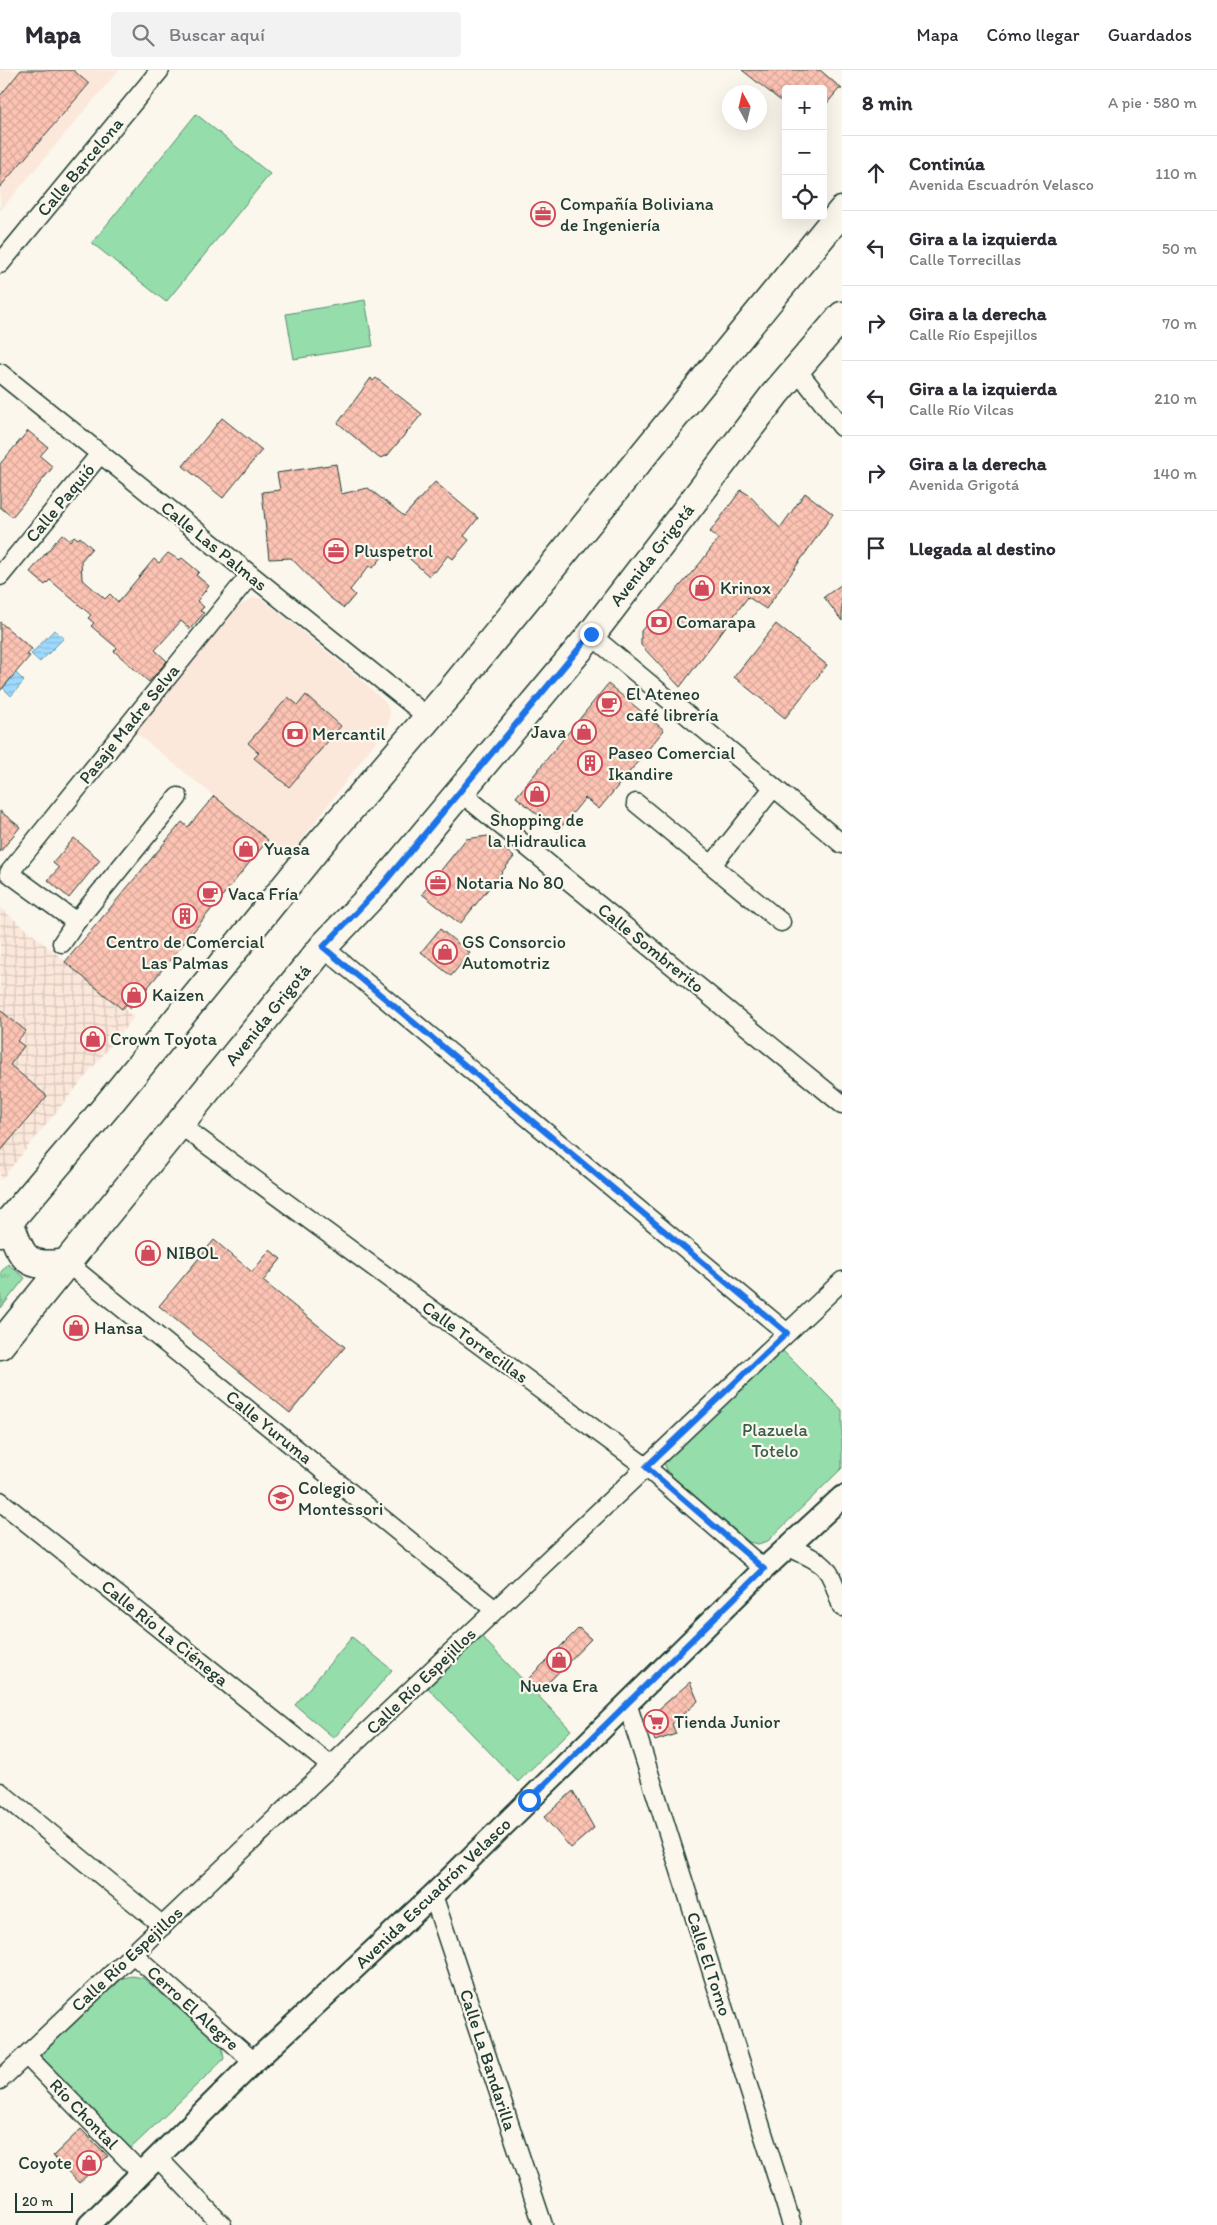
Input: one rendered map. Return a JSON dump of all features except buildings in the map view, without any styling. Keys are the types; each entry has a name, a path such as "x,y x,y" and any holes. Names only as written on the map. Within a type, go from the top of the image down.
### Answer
{"main road":[{"path":"67,1263 37,1264 25,1259 5,1226 107,1106 320,844 429,718 842,211"},
{"name":"Avenida Grigotá","path":"0,1345 323,947 383,884 591,634 776,394 842,316"}],"street":[{"name":"Calle Barcelona","path":"0,264 160,70"},
{"path":"797,370 842,428"},
{"name":"Calle Las Palmas","path":"0,373 429,718"},
{"name":"Calle Paquió","path":"0,576 100,454"},
{"name":"Pasaje Madre Selva","path":"76,922 8,873 250,574"},
{"path":"591,634 772,788 842,844"},
{"path":"712,865 772,788"},
{"name":"Calle Sombrerito","path":"459,791 842,1104"},
{"path":"62,943 76,922 178,797"},
{"path":"636,803 781,922"},
{"path":"323,947 787,1333"},
{"name":"Calle Torrecillas","path":"180,1124 646,1467 764,1569"},
{"name":"Calle Yuruma","path":"67,1263 495,1610"},
{"name":"Calle Río Espejillos","path":"0,2080 842,1281"},
{"name":"Avenida Escuadrón Velasco","path":"88,2225 254,2062 433,1895 764,1569 789,1548 842,1497"},
{"name":"Calle Río La Ciénega","path":"0,1501 331,1766"},
{"path":"789,1548 823,1564 830,1573 842,1607"},
{"name":"Calle El Torno","path":"627,1703 792,2225"},
{"path":"0,1792 163,1926"},
{"name":"Calle La Bandarilla","path":"433,1895 543,2225"},
{"name":"Cerro El Alegre","path":"133,1954 254,2062"},
{"name":"Río Chontal","path":"26,2055 142,2174"},
{"path":"158,2158 222,2225"}],"shaded area":[{"path":"0,70 119,70 0,211"},
{"path":"253,598 261,598 359,678 384,701 390,713 388,725 289,857 135,732 228,617 236,608"},
{"path":"0,908 134,1017 0,1181"}],"green space":[{"path":"196,114 270,174 166,302 92,243"},
{"path":"365,300 373,346 294,359 286,314"},
{"path":"8,1264 25,1278 1,1308 0,1273"},
{"name":"Plazuela Totelo","path":"778,1346 842,1410 842,1468 768,1541 758,1544 749,1542 667,1472 664,1462"},
{"path":"481,1636 571,1730 518,1782 428,1688"},
{"path":"352,1637 392,1670 334,1738 295,1705"},
{"path":"132,1976 143,1978 222,2045 224,2059 129,2150 36,2058 123,1978"}],"water":[{"path":"54,630 64,638 40,662 31,654"},
{"path":"16,673 24,681 11,696 3,688"}],"place":[{"name":"Compañía Boliviana de Ingeniería","path":"543,214"},
{"name":"Pluspetrol","path":"336,551"},
{"name":"Krinox","path":"702,588"},
{"name":"Comarapa","path":"659,622"},
{"name":"El Ateneo café librería","path":"609,704"},
{"name":"Java","path":"584,732"},
{"name":"Mercantil","path":"295,734"},
{"name":"Paseo Comercial Ikandire","path":"590,763"},
{"name":"Shopping de la Hidraulica","path":"537,794"},
{"name":"Yuasa","path":"246,849"},
{"name":"Notaria No 80","path":"438,883"},
{"name":"Vaca Fría","path":"210,894"},
{"name":"Centro de Comercial Las Palmas","path":"185,916"},
{"name":"GS Consorcio Automotriz","path":"445,952"},
{"name":"Kaizen","path":"134,995"},
{"name":"Crown Toyota","path":"93,1039"},
{"name":"NIBOL","path":"148,1253"},
{"name":"Hansa","path":"76,1328"},
{"name":"Colegio Montessori","path":"281,1498"},
{"name":"Nueva Era","path":"559,1660"},
{"name":"Tienda Junior","path":"656,1722"},
{"name":"Coyote","path":"89,2163"}],"route":[{"path":"529,1800 764,1569 646,1467 787,1333 323,947 383,884 591,634"}]}
